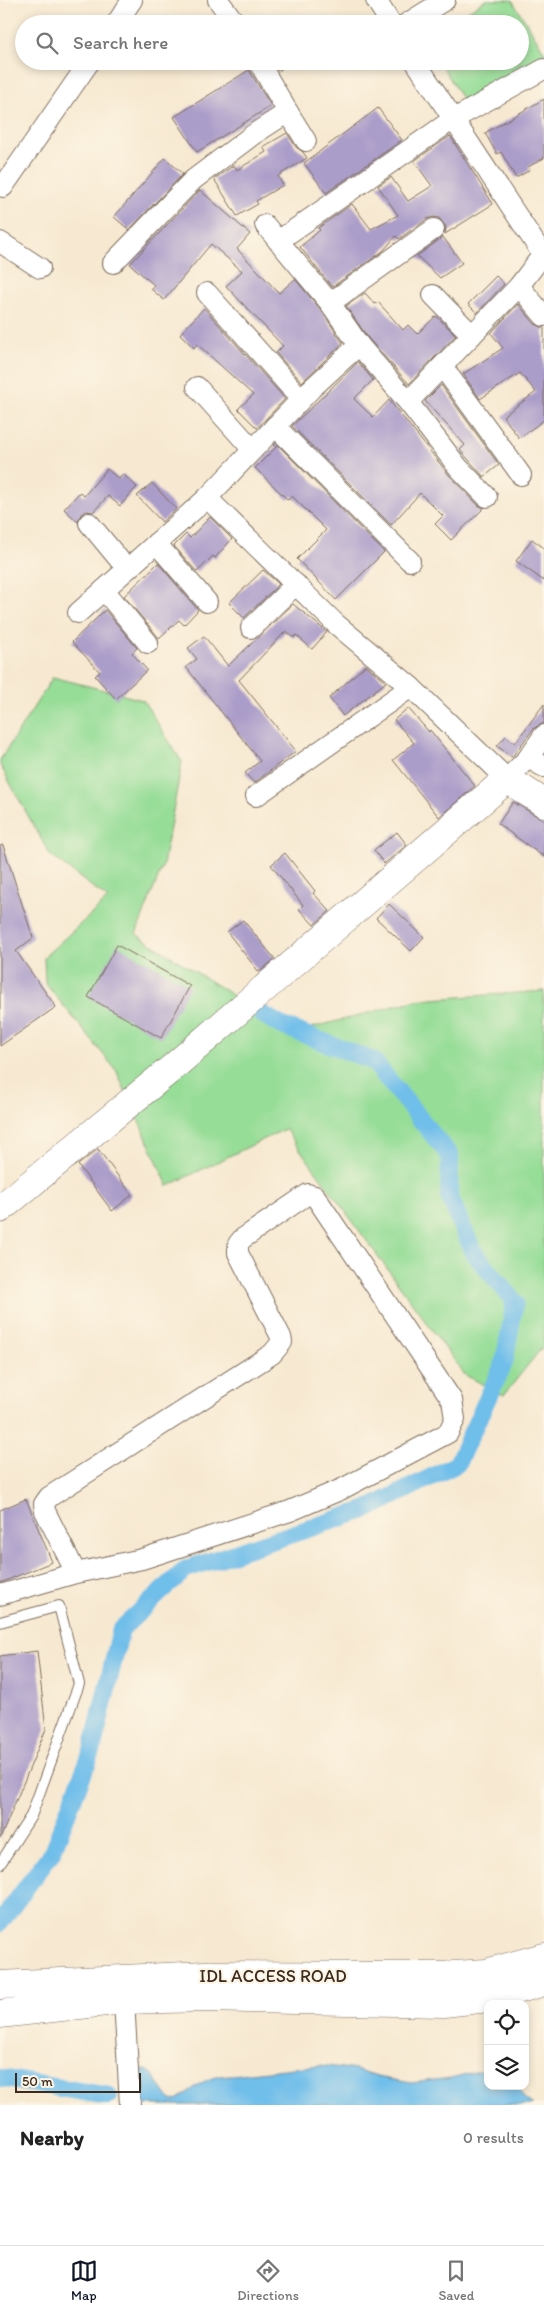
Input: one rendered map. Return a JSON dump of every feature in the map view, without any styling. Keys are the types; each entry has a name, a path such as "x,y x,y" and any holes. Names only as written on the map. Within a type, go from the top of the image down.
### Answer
{"street":[{"path":"122,15 132,0"},
{"path":"218,0 229,15"},
{"path":"376,0 386,15"},
{"path":"421,15 445,0"},
{"path":"278,240 452,120 544,69"},
{"path":"3,187 84,70"},
{"path":"263,70 306,141"},
{"path":"408,402 519,286 544,254 452,120 421,70"},
{"path":"113,263 193,180 288,112"},
{"path":"265,225 330,303 359,345 408,402 458,467 488,497"},
{"path":"330,303 434,229"},
{"path":"0,242 40,268"},
{"path":"519,286 544,316"},
{"path":"207,293 301,399"},
{"path":"433,295 472,335"},
{"path":"78,614 207,498 301,399 359,345"},
{"path":"442,366 521,475"},
{"path":"196,387 252,450"},
{"path":"275,426 410,561"},
{"path":"207,498 336,624 412,687 508,779 544,804"},
{"path":"89,523 127,569"},
{"path":"156,544 207,602"},
{"path":"251,628 296,584"},
{"path":"104,590 148,643"},
{"path":"256,796 412,687"},
{"path":"0,1209 172,1068 508,779 536,762 544,735"},
{"path":"0,1595 76,1573 142,1559 290,1511 342,1489 448,1433 456,1419 452,1400 322,1204 314,1196 308,1194 238,1244 238,1254 281,1337 282,1342 272,1354 49,1497 44,1504 45,1511 76,1573"},
{"name":"IDL ACCESS ROAD","path":"0,1985 205,1975 439,1976 486,1973 544,1957"},
{"path":"0,2014 124,2000 204,1998 444,2003 488,1998 544,1982"},
{"path":"124,2000 130,2105"}],"lane":[{"path":"0,1622 59,1606 79,1684 31,1816 0,1864"}],"green space":[{"path":"486,0 512,0 521,15 462,15"},
{"path":"529,27 544,51 544,57 529,66"},
{"path":"445,70 523,70 466,105"},
{"path":"53,677 143,700 182,762 163,865 136,934 292,1033 417,1000 544,991 544,1345 504,1395 465,1375 285,1129 168,1186 116,1070 45,983 44,957 108,899 50,855 0,765 0,760"}],"water":[{"path":"320,2065 356,2070 377,2077 412,2083 450,2078 484,2070 484,2090 519,2090 523,2097 533,2105 135,2105 137,2071 144,2070 154,2076 164,2093 174,2101 207,2080 214,2077"}],"building":[{"path":"249,70 271,106 197,152 174,117"},
{"path":"544,99 544,158 528,167 530,170 516,178 501,152 497,154 485,133"},
{"path":"378,108 402,140 326,193 304,163"},
{"path":"287,133 296,147 307,158 278,176 283,185 256,201 258,204 237,216 214,179 234,165 237,170 266,152 263,147"},
{"path":"450,136 493,204 445,234 446,227 439,218 427,219 399,239 396,236 383,251 332,287 300,247 320,230 318,228 352,204 371,229 398,215 378,186 391,177 408,201 432,186 414,161"},
{"path":"165,158 183,174 129,230 114,217"},
{"path":"200,190 250,234 237,249 279,293 295,279 321,310 343,343 302,382 276,353 283,346 226,286 242,271 211,244 164,300 151,289 154,285 130,264"},
{"path":"443,237 462,263 440,278 417,256"},
{"path":"496,276 504,284 477,313 468,304"},
{"path":"365,293 375,304 378,302 403,330 408,325 417,334 436,316 456,335 409,384 368,338 346,306"},
{"path":"518,304 535,324 544,328 544,420 519,438 503,416 536,392 520,373 480,399 463,374 503,348 491,333"},
{"path":"204,308 285,399 257,428 238,409 253,395 197,344 194,348 180,334"},
{"path":"358,362 373,380 354,399 373,417 389,400 449,475 478,505 484,508 451,540 435,524 443,516 420,493 391,525 292,426"},
{"path":"441,385 499,465 484,477 460,450 465,445 425,401"},
{"path":"276,443 384,552 336,600 297,559 326,530 292,496 288,500 255,468 276,447 274,445"},
{"path":"107,469 119,479 123,474 137,487 120,506 108,496 93,512 87,511 81,514 78,522 64,509 80,492 84,496"},
{"path":"152,483 176,509 162,522 137,496"},
{"path":"210,517 232,539 215,558 213,556 197,572 174,546 186,534 190,538"},
{"path":"532,539 544,548 544,581 516,561"},
{"path":"158,563 198,610 184,625 179,620 159,638 124,596"},
{"path":"263,570 279,584 244,618 229,603"},
{"path":"293,604 327,632 312,649 296,635 294,638 286,631 239,680 296,751 254,783 245,773 260,761 186,667 197,659 188,648 204,636 228,666"},
{"path":"105,610 137,648 132,653 147,670 116,699 95,676 100,672 72,642"},
{"path":"366,665 386,682 343,716 329,698"},
{"path":"544,704 544,723 534,728 512,757 497,746 506,736 515,743"},
{"path":"408,708 429,732 430,730 475,786 439,817 393,760 414,743 394,720"},
{"path":"513,802 544,820 544,857 498,824"},
{"path":"397,832 407,845 384,864 374,850"},
{"path":"3,845 33,938 16,951 56,1007 0,1046 0,846"},
{"path":"285,853 315,891 313,893 330,911 314,925 299,909 303,905 271,865"},
{"path":"389,904 424,937 411,951 376,918"},
{"path":"243,920 275,959 259,972 227,932"},
{"path":"117,945 190,986 161,1038 88,997"},
{"path":"98,1149 132,1195 112,1211 78,1165"},
{"path":"26,1499 52,1562 0,1583 0,1510"},
{"path":"37,1651 46,1729 0,1839 0,1656"}],"waterway":[{"path":"0,1923 52,1852 92,1751 121,1629 186,1569 368,1509 457,1464 504,1363 515,1302 474,1253 449,1196 450,1156 373,1061 280,1025 262,1014"},
{"path":"0,2078 109,2096"}]}
